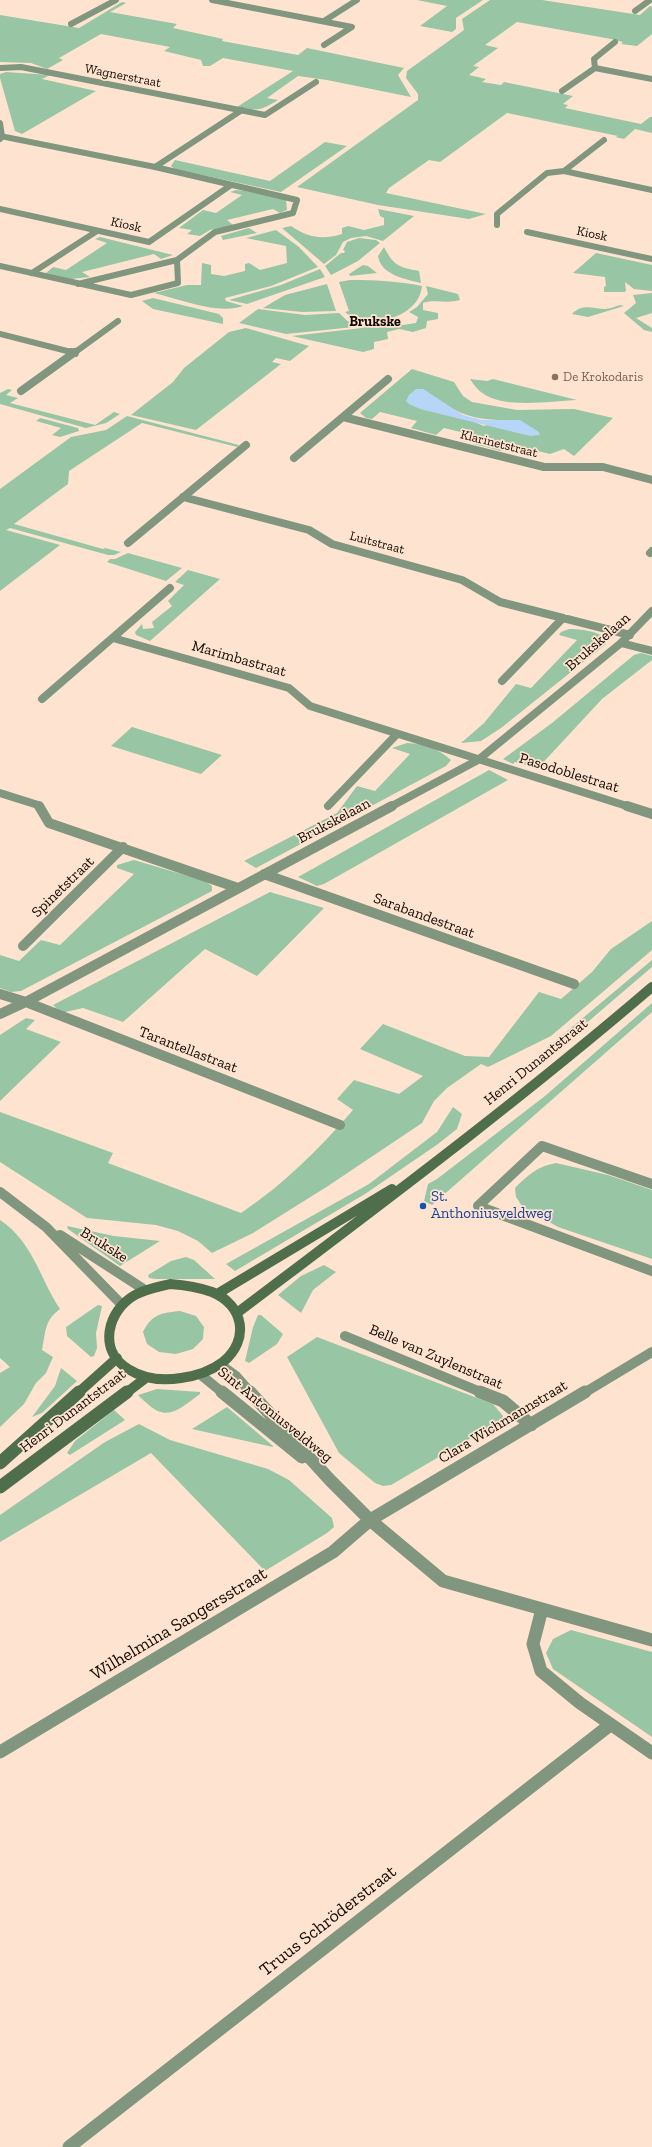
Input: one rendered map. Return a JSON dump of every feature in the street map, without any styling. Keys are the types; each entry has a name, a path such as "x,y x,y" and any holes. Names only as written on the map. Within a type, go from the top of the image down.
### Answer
{"street":[{"path":"71,24 116,0"},
{"path":"212,0 352,27 324,45"},
{"path":"324,21 357,0"},
{"path":"635,11 650,0"},
{"path":"596,68 594,59 615,42"},
{"name":"Wagnerstraat","path":"0,68 21,67 265,115 316,82"},
{"path":"562,91 596,68 652,79"},
{"path":"155,167 242,110"},
{"path":"0,123 1,137 155,167 297,200 294,213 215,232 177,260 78,284"},
{"path":"564,171 604,140"},
{"path":"497,225 496,214 547,173 564,171 652,190"},
{"name":"Kiosk","path":"0,209 149,242 231,185"},
{"path":"32,273 97,231"},
{"name":"Kiosk","path":"527,232 652,259"},
{"path":"0,266 131,295 178,283 177,260"},
{"path":"21,391 118,321"},
{"path":"0,334 75,353"},
{"path":"294,458 388,379"},
{"name":"Klarinetstraat","path":"343,417 544,467 603,467 652,480"},
{"path":"128,543 246,445"},
{"name":"Luitstraat","path":"183,497 310,530 332,544 462,580 500,602 630,635"},
{"path":"42,700 170,588"},
{"name":"Brukskelaan","path":"0,1014 26,1002 478,760 621,643 652,611"},
{"path":"502,681 563,618"},
{"name":"Marimbastraat","path":"113,638 290,688 310,706 478,760"},
{"path":"621,643 652,651"},
{"path":"328,806 397,734"},
{"name":"Pasodoblestraat","path":"478,760 652,814"},
{"name":"Spinetstraat","path":"0,793 38,804 49,823 123,847 238,888"},
{"name":"Spinetstraat","path":"23,946 123,847"},
{"name":"Sarabandestraat","path":"264,874 574,984"},
{"name":"Henri Dunantstraat","path":"237,1314 438,1161 596,1035 652,987"},
{"name":"Tarantellastraat","path":"0,994 26,1002 340,1125"},
{"path":"652,1184 542,1146 478,1206 652,1271"},
{"name":"Henri Dunantstraat","path":"217,1294 438,1161"},
{"name":"Brukske","path":"0,1192 46,1227 145,1290"},
{"name":"Brukske","path":"46,1227 122,1304"},
{"path":"170,1284 195,1286 217,1294 229,1303 237,1314 241,1331 236,1349 221,1365 201,1375 171,1379 147,1377 129,1369 117,1358 108,1341 109,1321 122,1304 145,1290 170,1284"},
{"name":"Belle van Zuylenstraat","path":"345,1336 503,1401 531,1424"},
{"name":"Clara Wichmannstraat","path":"370,1520 652,1352"},
{"name":"Henri Dunantstraat","path":"0,1462 117,1358"},
{"name":"Sint Antoniusveldweg","path":"221,1365 236,1376 329,1479 370,1520 443,1581 652,1640"},
{"name":"Sint Antoniusveldweg","path":"201,1375 329,1479"},
{"name":"Henri Dunantstraat","path":"0,1487 147,1377"},
{"name":"Wilhelmina Sangersstraat","path":"0,1752 333,1552 370,1520"},
{"path":"542,1609 533,1644 541,1671 610,1725 652,1752"},
{"name":"Truus Schröderstraat","path":"69,2147 610,1725"}],"green space":[{"path":"417,0 483,0 456,18 456,29 452,32 420,26 447,6"},
{"path":"490,0 542,0 640,15 650,6 652,7 652,34 637,46 621,44 623,42 611,39 517,22 485,45 498,48 473,66 479,67 469,75 486,79 482,82 501,85 504,82 573,96 563,104 568,105 565,108 641,124 652,117 652,133 635,129 624,139 615,137 618,136 507,113 440,162 429,160 389,188 386,193 486,214 469,219 378,205 297,187 418,100 418,94 406,78 407,71 464,30 462,19"},
{"path":"122,2 126,3 110,12 177,24 173,28 223,39 222,41 298,55 307,48 404,68 398,75 411,97 327,80 298,76 267,98 278,100 267,106 258,109 237,107 293,71 223,58 210,66 203,66 201,60 164,51 170,47 101,34 59,58 63,60 47,69 31,63 0,62 0,15 79,28"},
{"path":"6,72 50,75 42,79 96,91 22,134 15,131 0,78 0,74"},
{"path":"325,142 347,146 281,192 175,169 171,166 175,160 270,181"},
{"path":"236,190 286,200 287,210 280,213 273,209 227,220 233,225 210,230 200,236 187,234 192,230 179,228 203,210 216,213 242,195 230,192"},
{"path":"378,209 414,216 383,241 366,236 351,238 343,242 336,255 324,264 282,228 291,226 316,237 335,236 342,234 342,228 348,226 364,230 384,225 384,218 380,216"},
{"path":"249,228 257,233 223,240 221,236"},
{"path":"276,230 299,247 318,267 271,286 225,298 226,301 243,306 233,308 222,309 198,305 154,293 187,285 201,285 202,263 211,265 211,274 224,276 245,271 245,264 249,263 260,270 287,263 286,246 246,238"},
{"path":"100,237 173,255 161,259 154,254 82,272 90,277 71,279 46,273 53,267 66,270 107,243 95,239"},
{"path":"359,238 376,240 380,243 358,261 331,275 325,266 341,253 344,253 345,251 343,250 347,242"},
{"path":"384,247 391,259 398,265 419,271 421,283 395,275 384,268 378,256"},
{"path":"596,253 652,265 652,291 634,289 625,282 625,292 604,292 604,287 606,286 605,277 573,273"},
{"path":"363,265 368,266 377,273 350,276 349,274"},
{"path":"320,269 325,277 247,304 229,300 281,285"},
{"path":"350,280 386,281 422,286 420,296 415,304 408,310 390,319 361,326 345,312 349,311 339,282"},
{"path":"327,284 336,311 302,312 263,308 285,295"},
{"path":"426,286 458,294 460,300 451,302 432,301 423,303 423,310 438,313 438,319 427,321 426,328 413,332 399,329 387,332 388,339 374,342 374,349 363,352 292,336 362,328 389,322 403,325 416,323 418,317 409,312 417,307 428,294"},
{"path":"652,293 652,313 636,318 652,328 652,332 644,330 624,313 636,303 633,295"},
{"path":"153,298 219,314 223,318 223,324 153,309 142,301"},
{"path":"620,305 624,306 588,317 572,314 580,309 588,307 607,309"},
{"path":"258,309 305,315 339,313 354,327 286,334 239,323"},
{"path":"246,328 309,346 290,361 276,358 272,362 281,364 196,430 131,415 173,382 184,368 229,332"},
{"path":"412,369 454,382 463,396 472,402 517,410 574,409 613,418 574,456 564,449 550,454 509,444 501,451 474,444 481,437 444,428 436,435 411,428 417,421 380,412 372,419 366,418 360,413","holes":["423,389 461,413 492,420 505,420 484,426 409,395"]},
{"path":"470,379 487,381 493,379 577,400 519,403 496,400 484,394"},
{"path":"8,389 12,390 6,395 18,398 10,403 95,425 114,412 120,414 106,423 86,428 0,404 0,393"},
{"path":"127,416 239,445 237,447 142,423 69,471 68,484 14,524 103,549 105,548 121,552 114,555 108,555 10,528 6,530 60,545 0,591 0,489 71,437 106,430"},
{"path":"40,418 78,428 79,431 60,437 52,435 61,428 36,421"},
{"path":"128,553 182,568 166,581 107,562 110,559 115,559"},
{"path":"188,570 220,579 150,641 136,635 135,632 142,624 143,629 154,628 152,622 172,606 168,601 184,585 175,582"},
{"path":"569,629 584,630 598,634 606,638 606,644 501,728 481,741 461,743 484,723 516,684 531,688 577,640 559,635 561,632"},
{"path":"641,653 652,656 652,660 602,699 538,768 515,762 513,764 503,759 552,723 634,655"},
{"path":"132,727 222,755 201,774 111,746"},
{"path":"407,743 431,748 451,760 446,766 256,868 244,861 337,813 357,786 375,791 410,754 392,748"},
{"path":"489,770 508,780 324,884 317,886 298,877"},
{"path":"134,860 205,881 212,886 212,891 21,991 11,992 0,988 0,955 19,961 41,940 60,945 134,874 117,868 117,865"},
{"path":"270,892 324,908 257,976 205,949 123,1022 83,1008 61,1013 53,1005"},
{"path":"652,921 652,950 551,1036 488,1067 481,1064 447,1088 434,1101 422,1123 328,1186 253,1233 212,1253 198,1241 178,1231 156,1225 87,1218 0,1162 0,1112 113,1153 108,1163 241,1213 286,1178 353,1110 337,1099 354,1080 399,1094 423,1076 360,1049 383,1024 465,1056 489,1057 539,992 561,999 592,972 611,949"},
{"path":"652,960 652,967 562,1044 540,1054"},
{"path":"652,1003 652,1012 432,1205 424,1201 428,1184 437,1179 545,1096"},
{"path":"26,1018 35,1020 26,1029 61,1042 0,1101 0,1035"},
{"path":"453,1107 462,1114 457,1129 438,1144 365,1194 235,1271 226,1264 369,1184 437,1132"},
{"path":"556,1163 608,1175 652,1190 652,1259 558,1227 522,1206 516,1197 515,1188 534,1172 544,1166"},
{"path":"0,1220 11,1229 28,1249 60,1309 51,1318 46,1327 42,1350 53,1357 46,1373 36,1383 24,1404 0,1427 0,1373 10,1367 0,1358"},
{"path":"67,1226 114,1236 160,1241 120,1266 68,1229"},
{"path":"186,1257 194,1260 215,1279 149,1278 148,1275 171,1261"},
{"path":"324,1265 336,1272 313,1290 301,1313 278,1295 301,1276"},
{"path":"98,1305 102,1306 96,1333 97,1348 94,1356 91,1357 67,1336 66,1327"},
{"path":"180,1311 196,1316 204,1327 203,1339 193,1349 176,1354 159,1352 147,1344 143,1332 150,1321 162,1314"},
{"path":"258,1315 261,1315 283,1334 277,1344 249,1363 245,1361 253,1327"},
{"path":"317,1337 493,1404 503,1416 499,1429 493,1435 483,1431 391,1485 383,1486 375,1483 339,1453 287,1357"},
{"path":"61,1368 77,1381 42,1413 32,1417 55,1386"},
{"path":"157,1389 200,1392 200,1394 182,1407 163,1413 150,1406 138,1395"},
{"path":"227,1407 273,1446 273,1447 192,1429"},
{"path":"114,1410 125,1420 70,1455 67,1453 75,1441"},
{"path":"139,1424 170,1440 268,1469 289,1480 332,1518 334,1527 327,1533 265,1571 151,1453 0,1542 0,1515 105,1442"},
{"path":"571,1630 652,1652 652,1737 553,1669 546,1653 553,1639"}],"water":[{"path":"416,389 423,389 463,415 482,420 520,420 539,432 540,435 530,436 420,409 406,401 409,395"}],"place":[{"name":"De Krokodaris","path":"555,377"},
{"name":"St. Anthoniusveldweg","path":"423,1206"}],"district":[{"name":"Brukske","path":"375,322"}]}
